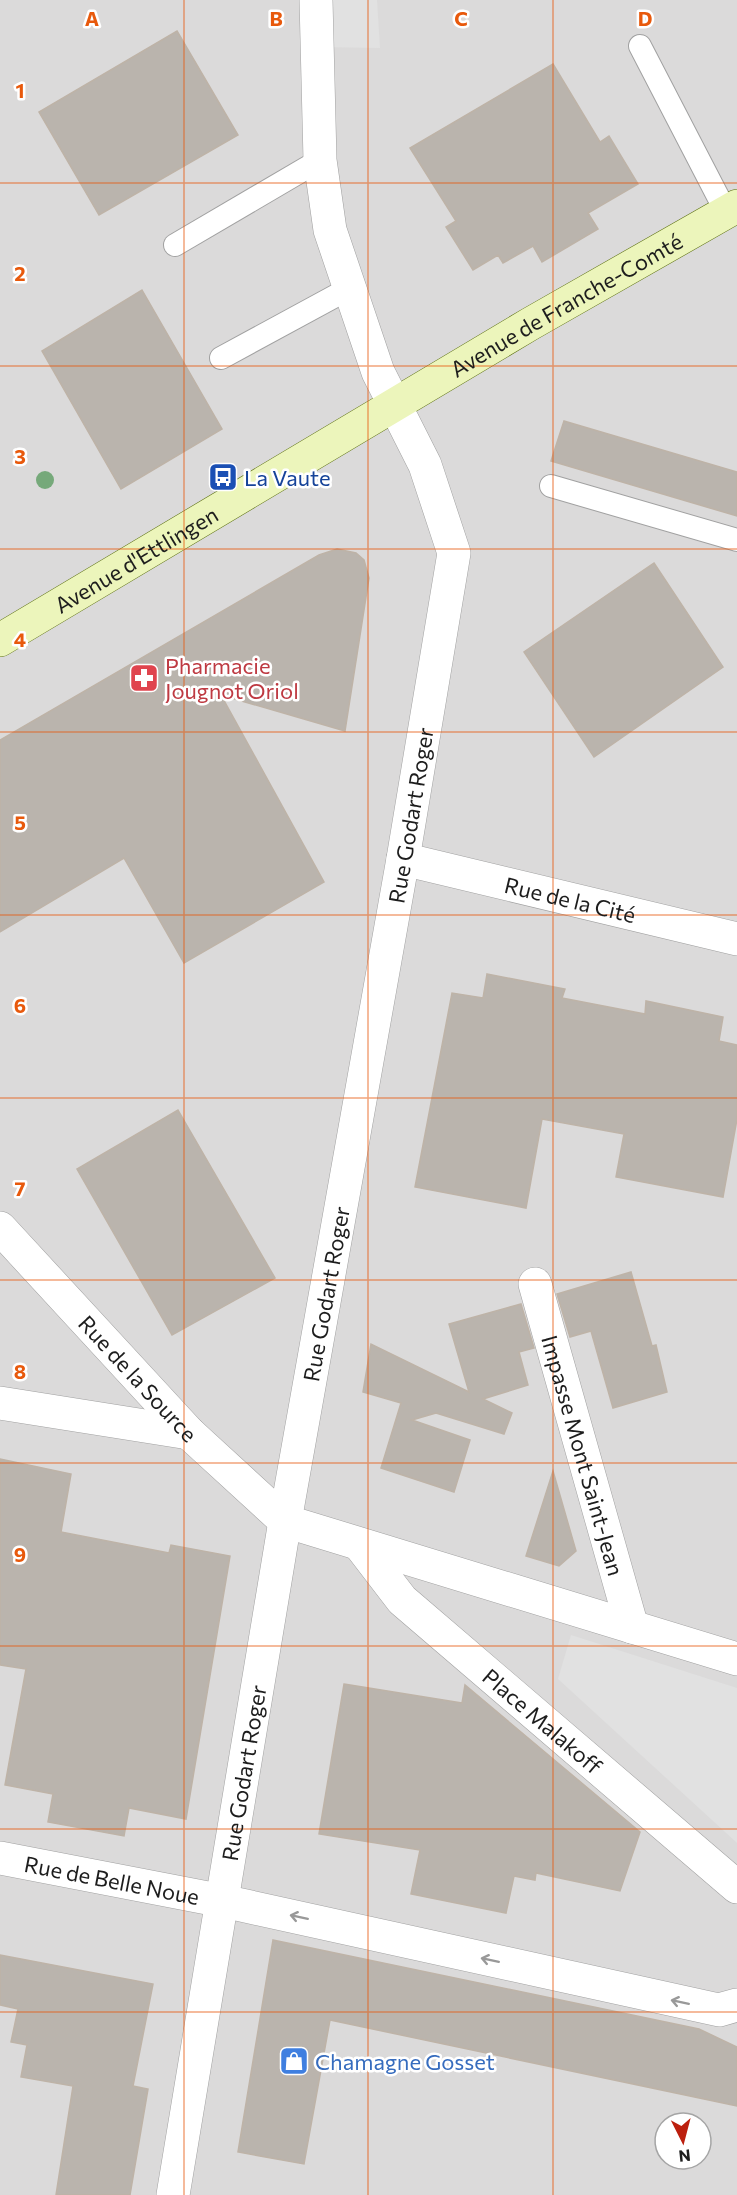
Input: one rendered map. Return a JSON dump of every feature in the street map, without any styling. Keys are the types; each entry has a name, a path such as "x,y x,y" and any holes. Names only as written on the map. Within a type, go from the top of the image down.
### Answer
{"street":[{"name":"Rue Godart Roger","path":"173,2195 285,1521 403,859 454,553 425,465 378,372 330,230 320,160 316,0"},
{"name":"Avenue de Franche-Comté","path":"396,404 530,324 732,209"},
{"name":"Avenue d'Ettlingen","path":"0,640 396,404"},
{"name":"Rue de la Cité","path":"403,859 737,939"},
{"name":"Rue de la Source","path":"0,1228 189,1433 285,1521"},
{"name":"Impasse Mont Saint-Jean","path":"535,1284 632,1627"},
{"path":"0,1403 189,1433"},
{"path":"285,1521 737,1659"},
{"name":"Place Malakoff","path":"359,1544 402,1600 737,1887"},
{"name":"Rue de Belle Noue","path":"0,1858 223,1901 718,2010 737,2005"}],"lane":[{"path":"640,46 732,209"},
{"path":"175,245 320,160"},
{"path":"221,358 350,288"},
{"path":"551,486 737,540"}],"shaded area":[{"path":"0,0 737,0 737,2195 0,2195"},
{"path":"316,0 377,0 380,48 319,47"},
{"path":"571,1635 737,1688 737,1843 558,1679"}],"building":[{"path":"177,31 238,135 99,215 39,112"},
{"path":"553,64 600,142 609,136 638,184 588,213 598,229 542,262 533,246 503,263 498,255 473,270 446,227 456,221 410,148"},
{"path":"142,290 222,429 121,489 42,351"},
{"path":"564,421 737,472 737,516 551,461"},
{"path":"337,549 356,553 364,560 369,578 345,731 221,695 324,882 184,963 124,858 0,932 0,740 319,555"},
{"path":"654,563 723,667 594,757 524,652"},
{"path":"487,974 565,989 562,998 645,1014 646,1001 723,1017 719,1041 737,1045 737,1119 723,1197 616,1177 624,1134 542,1119 526,1208 415,1187 452,993 483,998"},
{"path":"178,1110 275,1278 172,1335 77,1169"},
{"path":"631,1272 652,1346 656,1345 667,1392 613,1408 591,1331 570,1337 557,1294"},
{"path":"521,1304 534,1348 519,1352 528,1385 483,1399 512,1413 504,1434 436,1413 412,1420 470,1440 454,1492 381,1468 401,1403 363,1392 371,1344 469,1392 449,1324"},
{"path":"0,1459 71,1474 61,1532 169,1553 171,1545 230,1556 186,1819 129,1808 124,1836 48,1822 53,1794 5,1785 26,1669 0,1665"},
{"path":"553,1471 576,1551 559,1566 526,1556"},
{"path":"344,1684 462,1703 465,1685 640,1832 620,1891 536,1873 535,1880 514,1876 506,1913 411,1894 420,1850 319,1834"},
{"path":"273,1940 699,2029 737,2047 737,2106 330,2020 304,2164 238,2152"},
{"path":"0,1955 153,1984 133,2086 148,2089 130,2195 56,2195 73,2086 21,2077 27,2045 11,2042 18,2009 0,2005"}],"place":[{"name":"La Vaute","path":"223,477"},
{"name":"Pharmacie Jougnot Oriol","path":"144,678"},
{"name":"Chamagne Gosset","path":"294,2061"}]}
